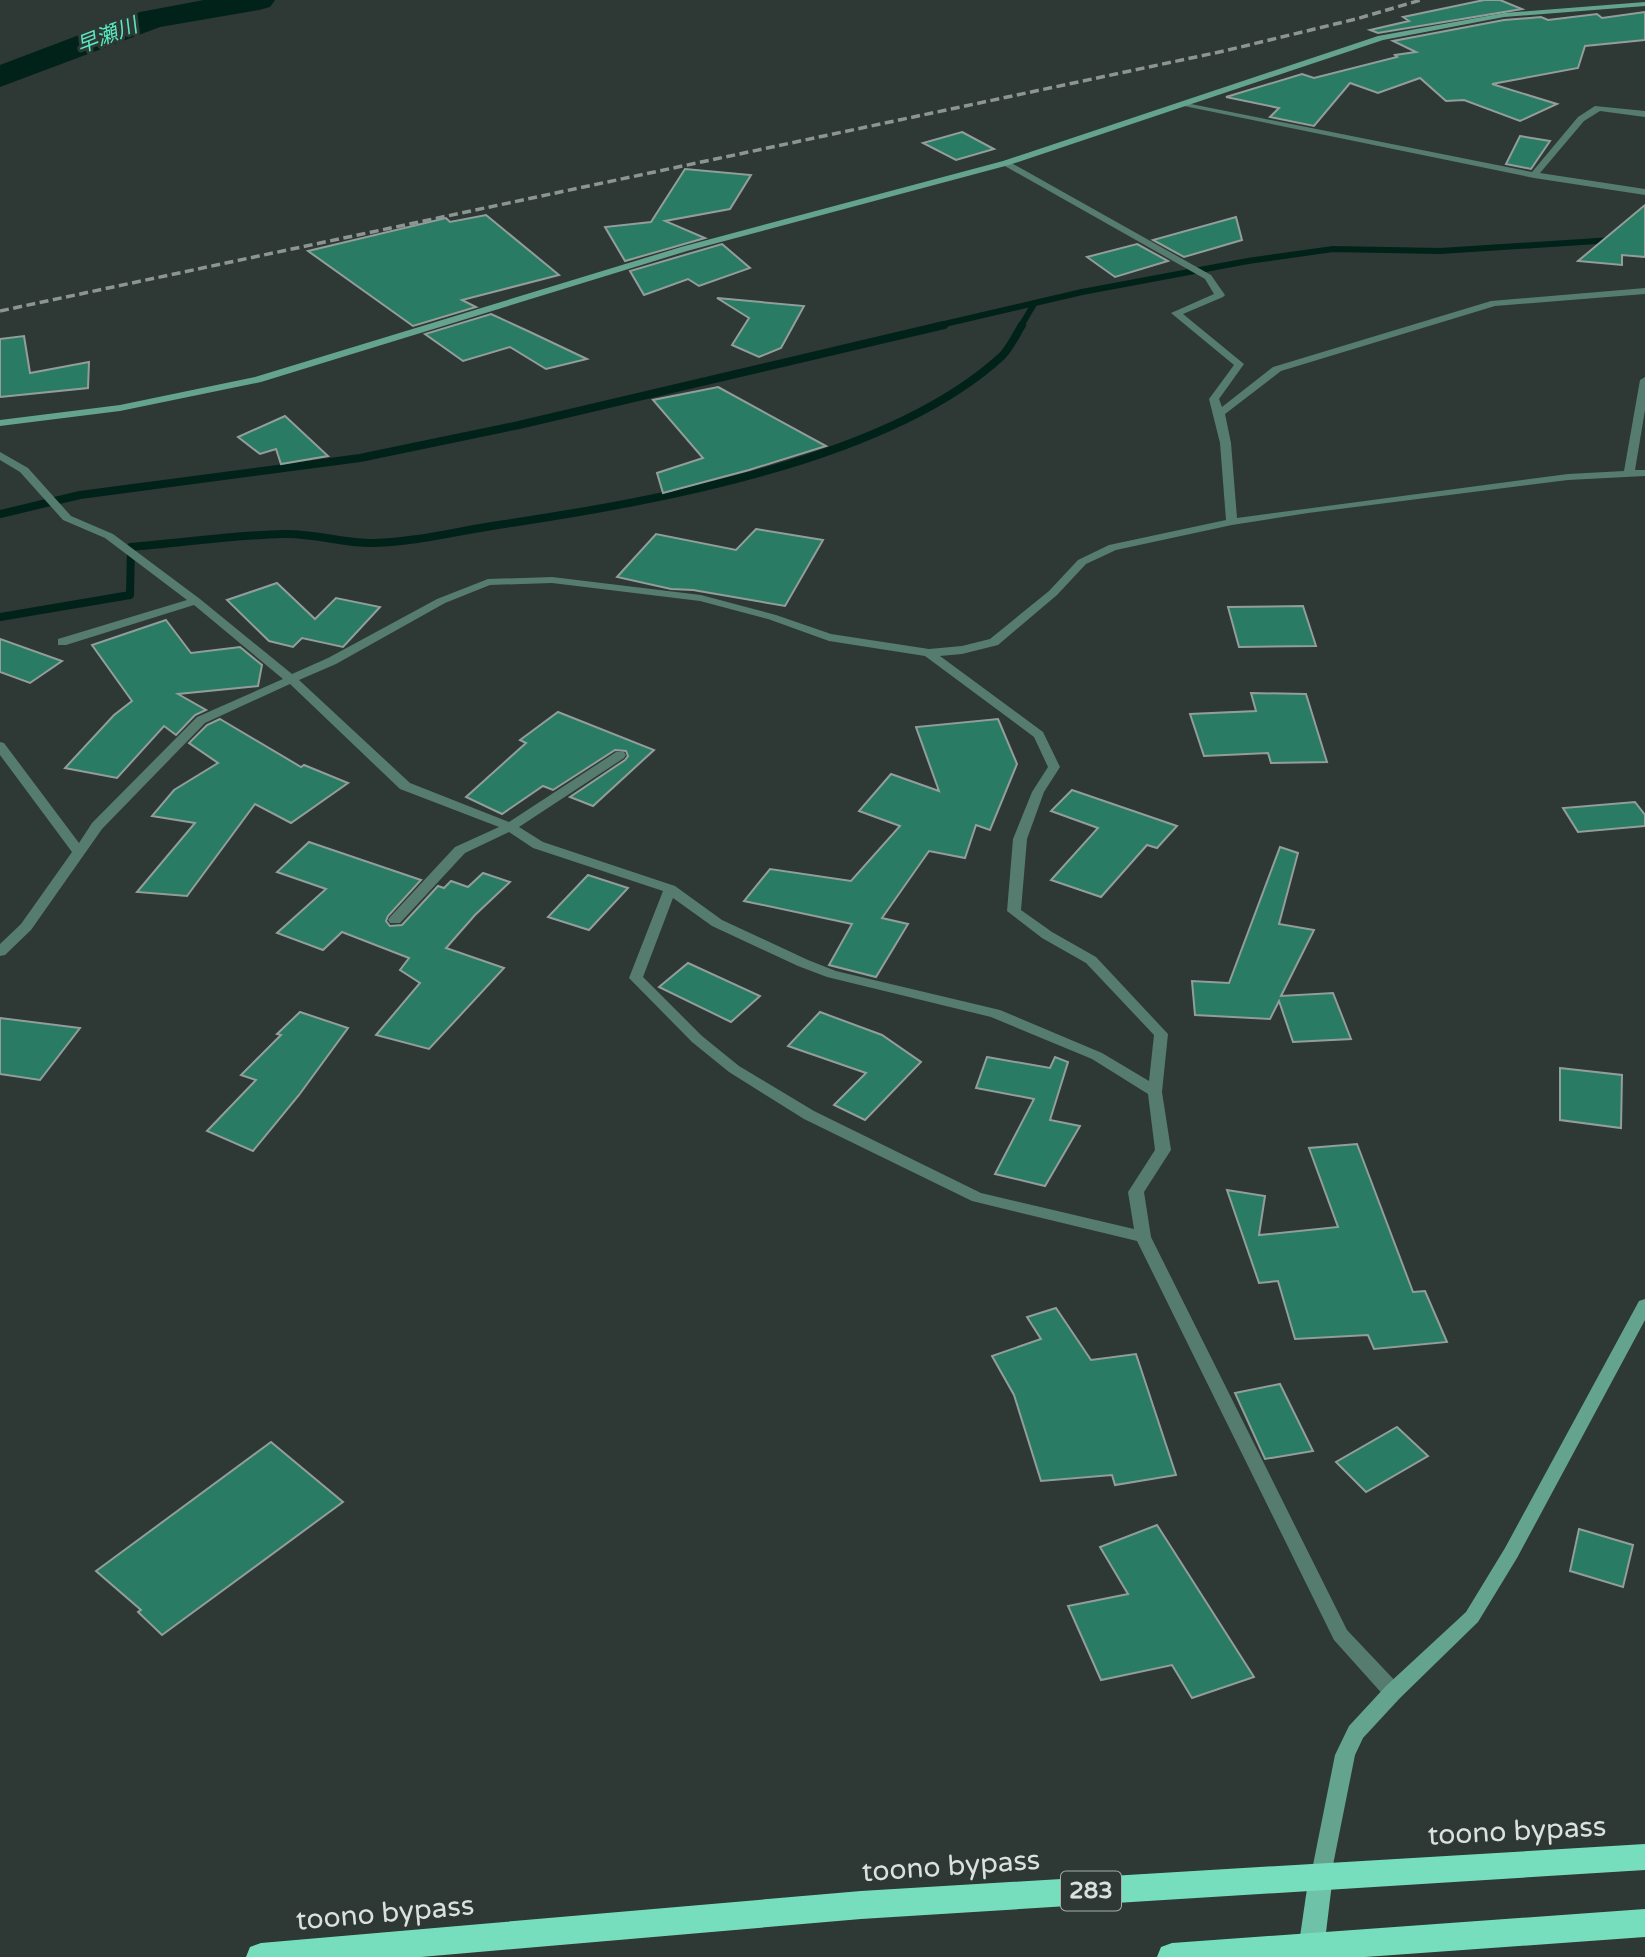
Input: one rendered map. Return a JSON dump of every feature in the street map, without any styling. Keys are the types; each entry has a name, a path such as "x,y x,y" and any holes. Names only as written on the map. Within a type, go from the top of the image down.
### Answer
{"highway":[{"name":"toono bypass","path":"261,1957 861,1905 1645,1857"},
{"path":"1172,1957 1311,1953 1645,1923"}],"main road":[{"path":"1311,1953 1321,1875"}],"street":[{"path":"0,423 120,408 257,380 684,249 1006,163 1381,38 1504,15 1645,4"},
{"path":"1184,104 1534,175 1645,192"},
{"path":"1534,175 1581,119 1598,108 1645,114"},
{"path":"1006,163 1206,276 1220,295 1176,313 1239,363 1213,399 1220,413 1226,438 1226,471 1232,522"},
{"path":"1220,413 1277,369 1494,303 1645,291"},
{"path":"1629,473 1645,380"},
{"path":"0,455 23,470 67,518 109,536 292,680 405,786 510,827 538,845 670,889 717,923 803,963 832,974 995,1013 1097,1056 1155,1092"},
{"path":"0,952 26,927 97,826 201,720 292,680 441,601 488,582 552,580 701,598 772,617 829,637 929,653 962,650 993,642 1053,593 1082,562 1114,547 1232,522 1569,477 1645,473"},
{"path":"62,642 195,601"},
{"path":"929,653 1039,735 1054,767 1038,792 1020,839 1014,911 1047,935 1091,960 1161,1034 1155,1092 1163,1150 1136,1192 1143,1237 1340,1635 1393,1692"},
{"path":"0,746 79,852"},
{"path":"395,920 460,850 510,827 620,755"},
{"path":"670,889 636,978 697,1040 734,1069 809,1115 977,1197 1143,1237"},
{"path":"1321,1875 1345,1755 1356,1732 1393,1692 1472,1617 1511,1553 1645,1306"}],"building":[{"path":"1484,0 1500,0 1522,9 1378,33 1370,30 1409,21 1403,17"},
{"path":"1645,12 1645,40 1585,46 1578,68 1492,84 1557,104 1520,121 1464,100 1446,101 1420,78 1378,93 1350,83 1314,126 1270,117 1279,108 1226,97 1302,74 1314,78 1397,57 1395,55 1416,52 1393,41 1504,20 1541,17 1548,20 1597,14 1602,18"},
{"path":"962,132 994,149 956,160 923,143"},
{"path":"1520,136 1550,141 1531,169 1506,164"},
{"path":"685,169 751,175 730,209 665,221 705,238 625,261 605,227 651,222"},
{"path":"1645,205 1645,257 1622,255 1622,265 1578,261"},
{"path":"486,215 559,275 462,300 476,307 413,326 308,251 446,218 450,222"},
{"path":"1236,217 1242,240 1184,257 1153,240"},
{"path":"722,244 750,268 699,286 688,279 644,295 630,271"},
{"path":"1137,244 1168,261 1115,277 1087,257"},
{"path":"717,298 804,306 781,348 759,357 732,345 749,318"},
{"path":"491,314 587,359 546,369 510,347 463,361 425,334"},
{"path":"24,336 30,373 89,362 88,388 0,397 0,339"},
{"path":"718,387 826,446 663,493 657,473 703,458 653,400"},
{"path":"285,416 328,456 281,464 276,449 260,454 238,437"},
{"path":"756,529 823,540 785,606 693,590 671,589 617,577 656,534 736,550"},
{"path":"277,583 315,619 336,598 380,607 343,647 302,638 293,647 269,641 227,600"},
{"path":"1303,606 1316,646 1239,647 1228,607"},
{"path":"166,620 191,653 240,647 262,665 258,686 178,694 206,710 195,715 176,735 164,726 117,778 65,768 114,715 132,701 92,645"},
{"path":"0,639 62,661 30,683 0,672"},
{"path":"1251,693 1306,694 1327,762 1271,763 1268,753 1204,756 1190,714 1256,711"},
{"path":"558,712 654,750 593,806 570,797 625,760 628,756 626,751 615,750 553,790 543,786 502,814 466,797 526,743 520,740"},
{"path":"220,719 301,767 304,765 348,783 291,823 255,804 187,896 137,892 195,823 152,816 174,790 218,763 189,743 207,725"},
{"path":"998,719 1017,764 990,830 976,825 965,858 929,851 882,918 908,924 876,977 829,965 852,924 744,901 770,869 851,881 900,826 859,811 891,774 939,791 916,727"},
{"path":"1072,790 1177,826 1157,848 1147,845 1101,897 1051,880 1098,828 1051,811"},
{"path":"1635,802 1645,815 1645,826 1578,832 1563,808"},
{"path":"309,842 421,880 388,916 386,921 390,926 402,925 438,886 444,888 451,881 468,887 483,873 510,882 475,915 446,948 504,968 429,1049 376,1035 420,983 400,970 409,958 342,932 323,950 277,933 326,889 277,872"},
{"path":"1280,847 1298,853 1279,924 1314,930 1281,996 1333,993 1351,1039 1293,1042 1279,1001 1270,1019 1195,1015 1192,981 1229,983"},
{"path":"588,875 628,888 589,930 548,917"},
{"path":"688,963 760,996 731,1022 659,987"},
{"path":"300,1012 348,1028 299,1095 253,1151 207,1131 256,1080 241,1075"},
{"path":"820,1012 882,1035 921,1062 865,1120 834,1105 866,1073 788,1046"},
{"path":"0,1018 80,1028 40,1080 0,1074"},
{"path":"987,1057 1050,1068 1055,1057 1068,1062 1050,1120 1080,1126 1045,1186 995,1174 1034,1099 976,1088"},
{"path":"1560,1068 1622,1075 1621,1128 1560,1120"},
{"path":"1357,1144 1413,1292 1425,1291 1447,1342 1374,1349 1368,1335 1295,1339 1278,1281 1259,1283 1227,1190 1265,1196 1259,1235 1338,1227 1309,1148"},
{"path":"1056,1308 1091,1360 1136,1354 1176,1475 1115,1485 1112,1475 1041,1481 1014,1395 992,1356 1041,1339 1027,1317"},
{"path":"1280,1384 1313,1451 1265,1459 1235,1393"},
{"path":"1397,1427 1428,1456 1366,1492 1336,1462"},
{"path":"271,1442 343,1502 162,1635 138,1612 141,1610 96,1571"},
{"path":"1157,1525 1254,1677 1192,1698 1172,1665 1101,1680 1068,1606 1128,1594 1100,1547"},
{"path":"1579,1529 1633,1545 1623,1587 1570,1571"}],"waterway":[{"name":"早瀬川","path":"0,77 152,19 259,0"},
{"path":"936,326 1082,292 1248,261 1333,249 1440,251 1613,240"},
{"path":"1021,326 1034,304"},
{"path":"0,514 80,495 360,458 519,425 944,325"},
{"path":"0,617 130,595 131,547 284,534 363,543 407,540 630,503 767,471 834,449 897,423 954,392 1002,356 1022,325"}],"railway":[{"path":"0,311 1224,51 1356,19 1421,0"}]}
